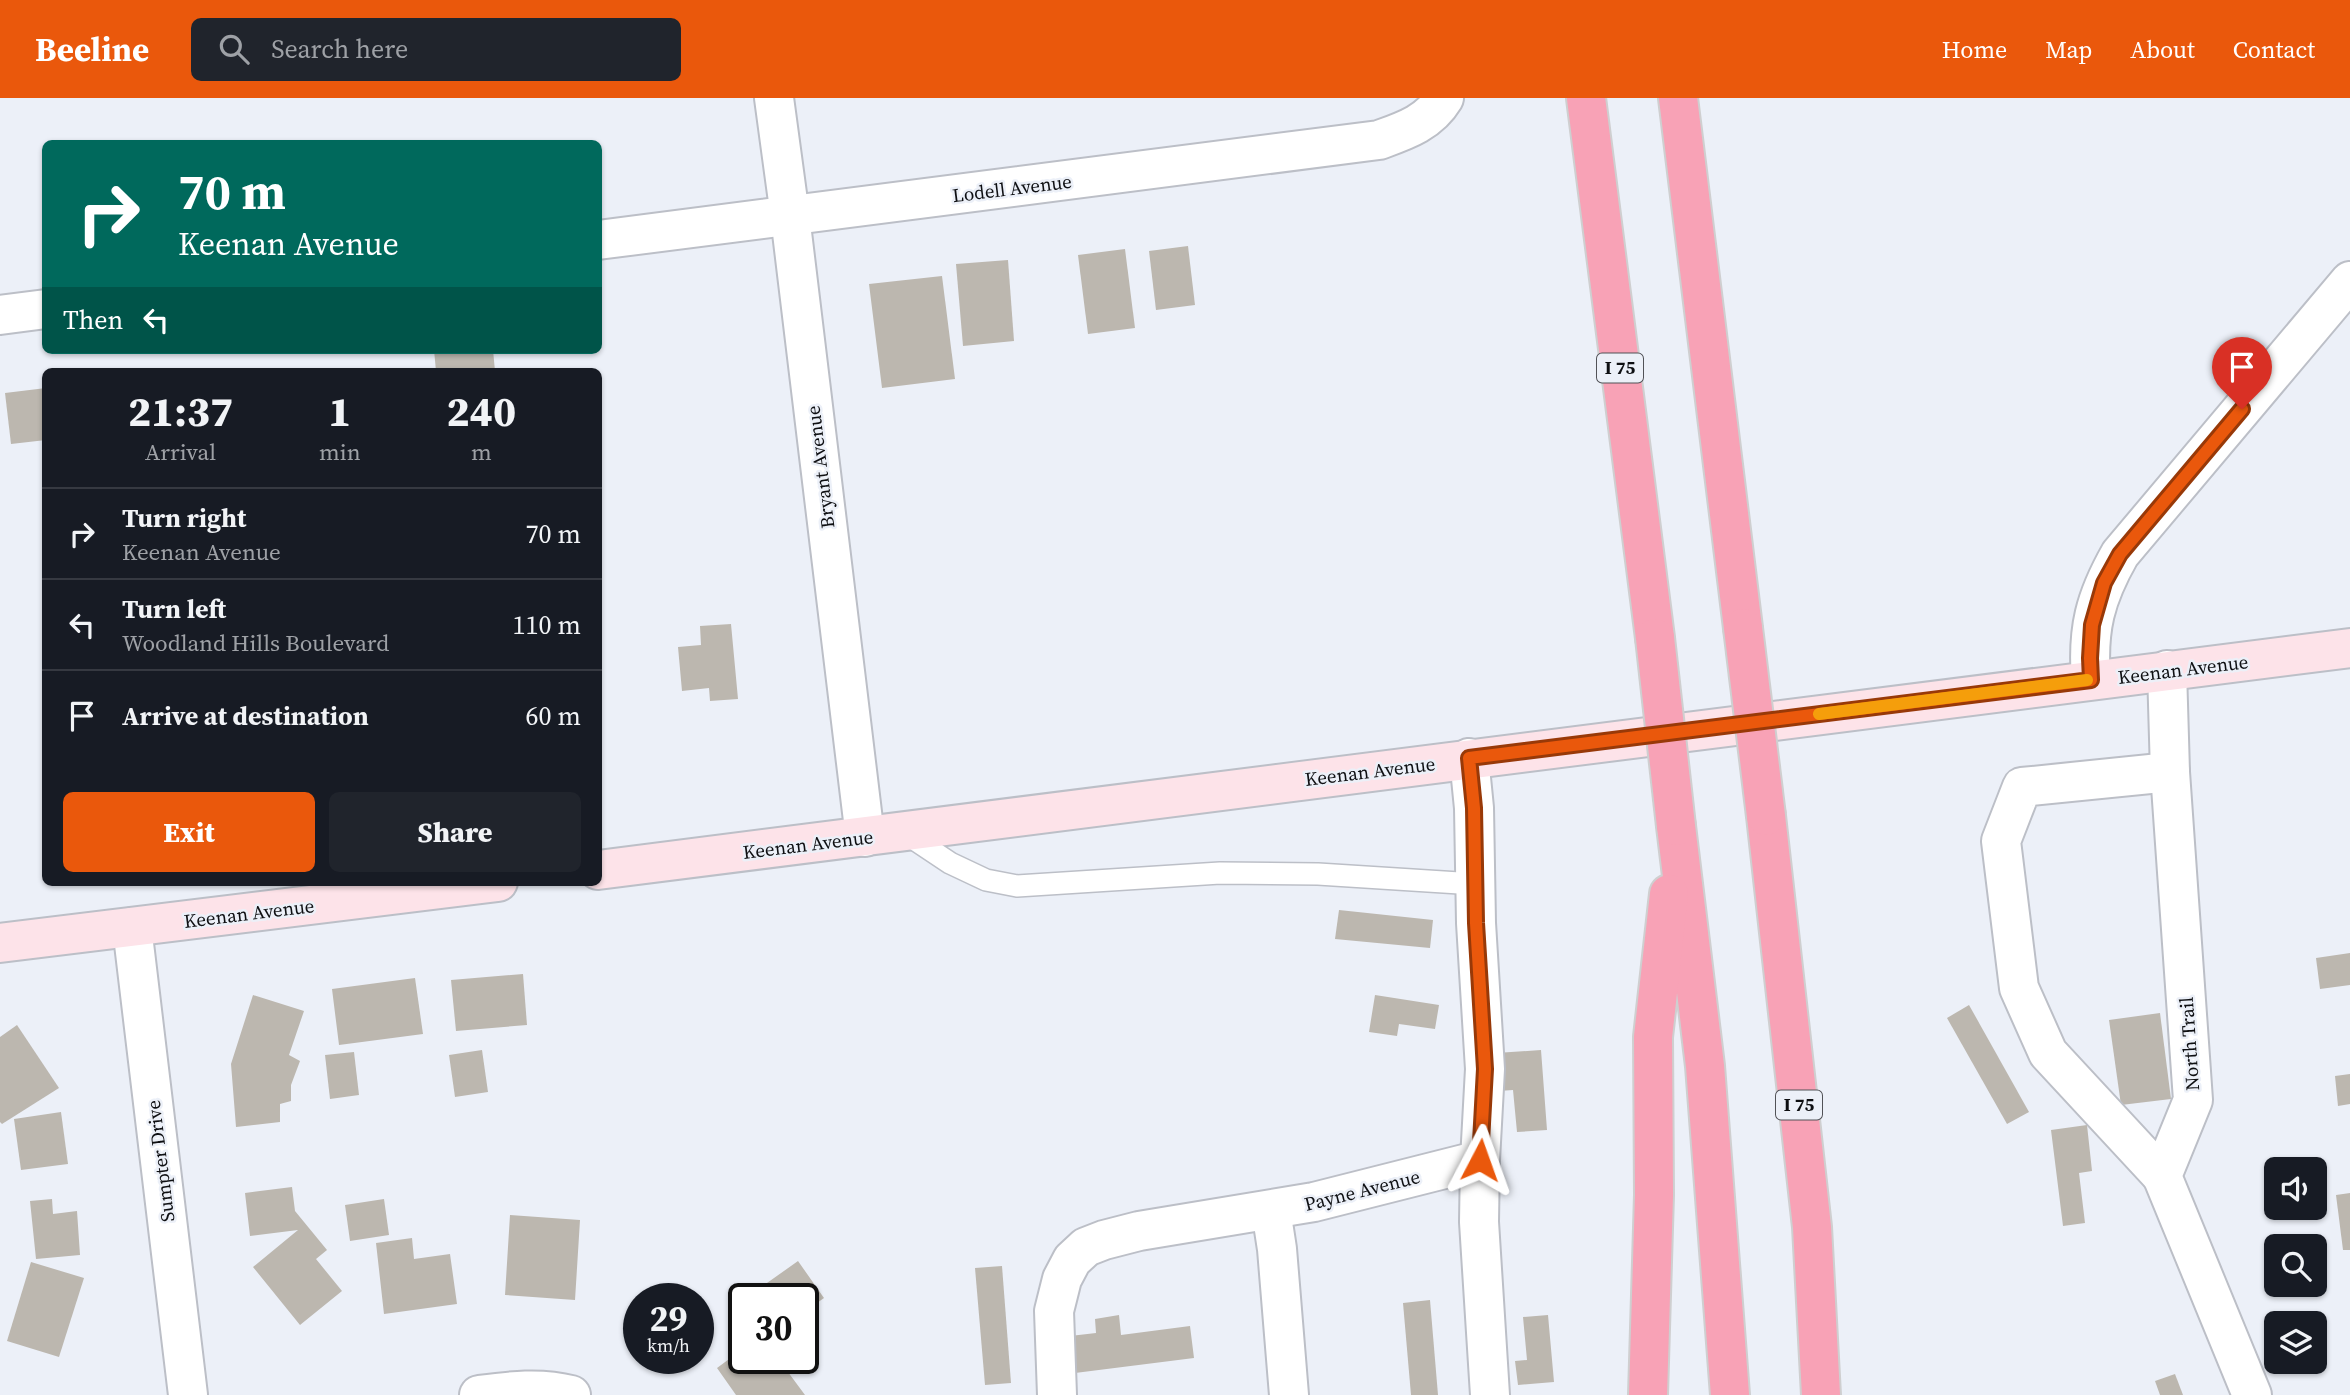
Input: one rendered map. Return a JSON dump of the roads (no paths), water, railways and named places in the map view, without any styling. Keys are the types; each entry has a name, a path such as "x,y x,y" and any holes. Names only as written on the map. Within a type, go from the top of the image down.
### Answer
{"highway":[{"name":"I 75","path":"1586,98 1655,638 1705,1066 1730,1395"},
{"name":"I 75","path":"1678,98 1766,816 1812,1227 1821,1395"},
{"path":"1648,1395 1654,1195 1653,1037 1676,826"}],"street":[{"name":"Bryant Avenue","path":"774,98 865,837"},
{"name":"Lodell Avenue","path":"602,240 1378,141 1413,128 1432,110"},
{"path":"2091,680 2092,625 2104,583 2120,554 2350,281"},
{"path":"0,315 42,310"},
{"name":"Keenan Avenue","path":"602,870 2350,648"},
{"name":"North Trail","path":"2162,1176 2193,1100 2170,772 2167,670"},
{"path":"1469,758 1474,808 1475,884 1485,1069 1479,1222 1490,1395"},
{"path":"2170,772 2022,787 2001,841 2019,988 2048,1053 2162,1176 2252,1395"},
{"name":"Keenan Avenue","path":"0,943 465,886"},
{"name":"Sumpter Drive","path":"132,927 188,1395"},
{"name":"Payne Avenue","path":"1057,1395 1054,1311 1062,1279 1072,1260 1086,1247 1139,1231 1314,1202 1480,1160"},
{"path":"1271,1210 1277,1249 1289,1395"},
{"path":"479,1395 524,1390 555,1391 571,1395"}],"lane":[{"path":"903,832 950,863 986,880 1017,886 1220,873 1318,874 1475,884"}]}
